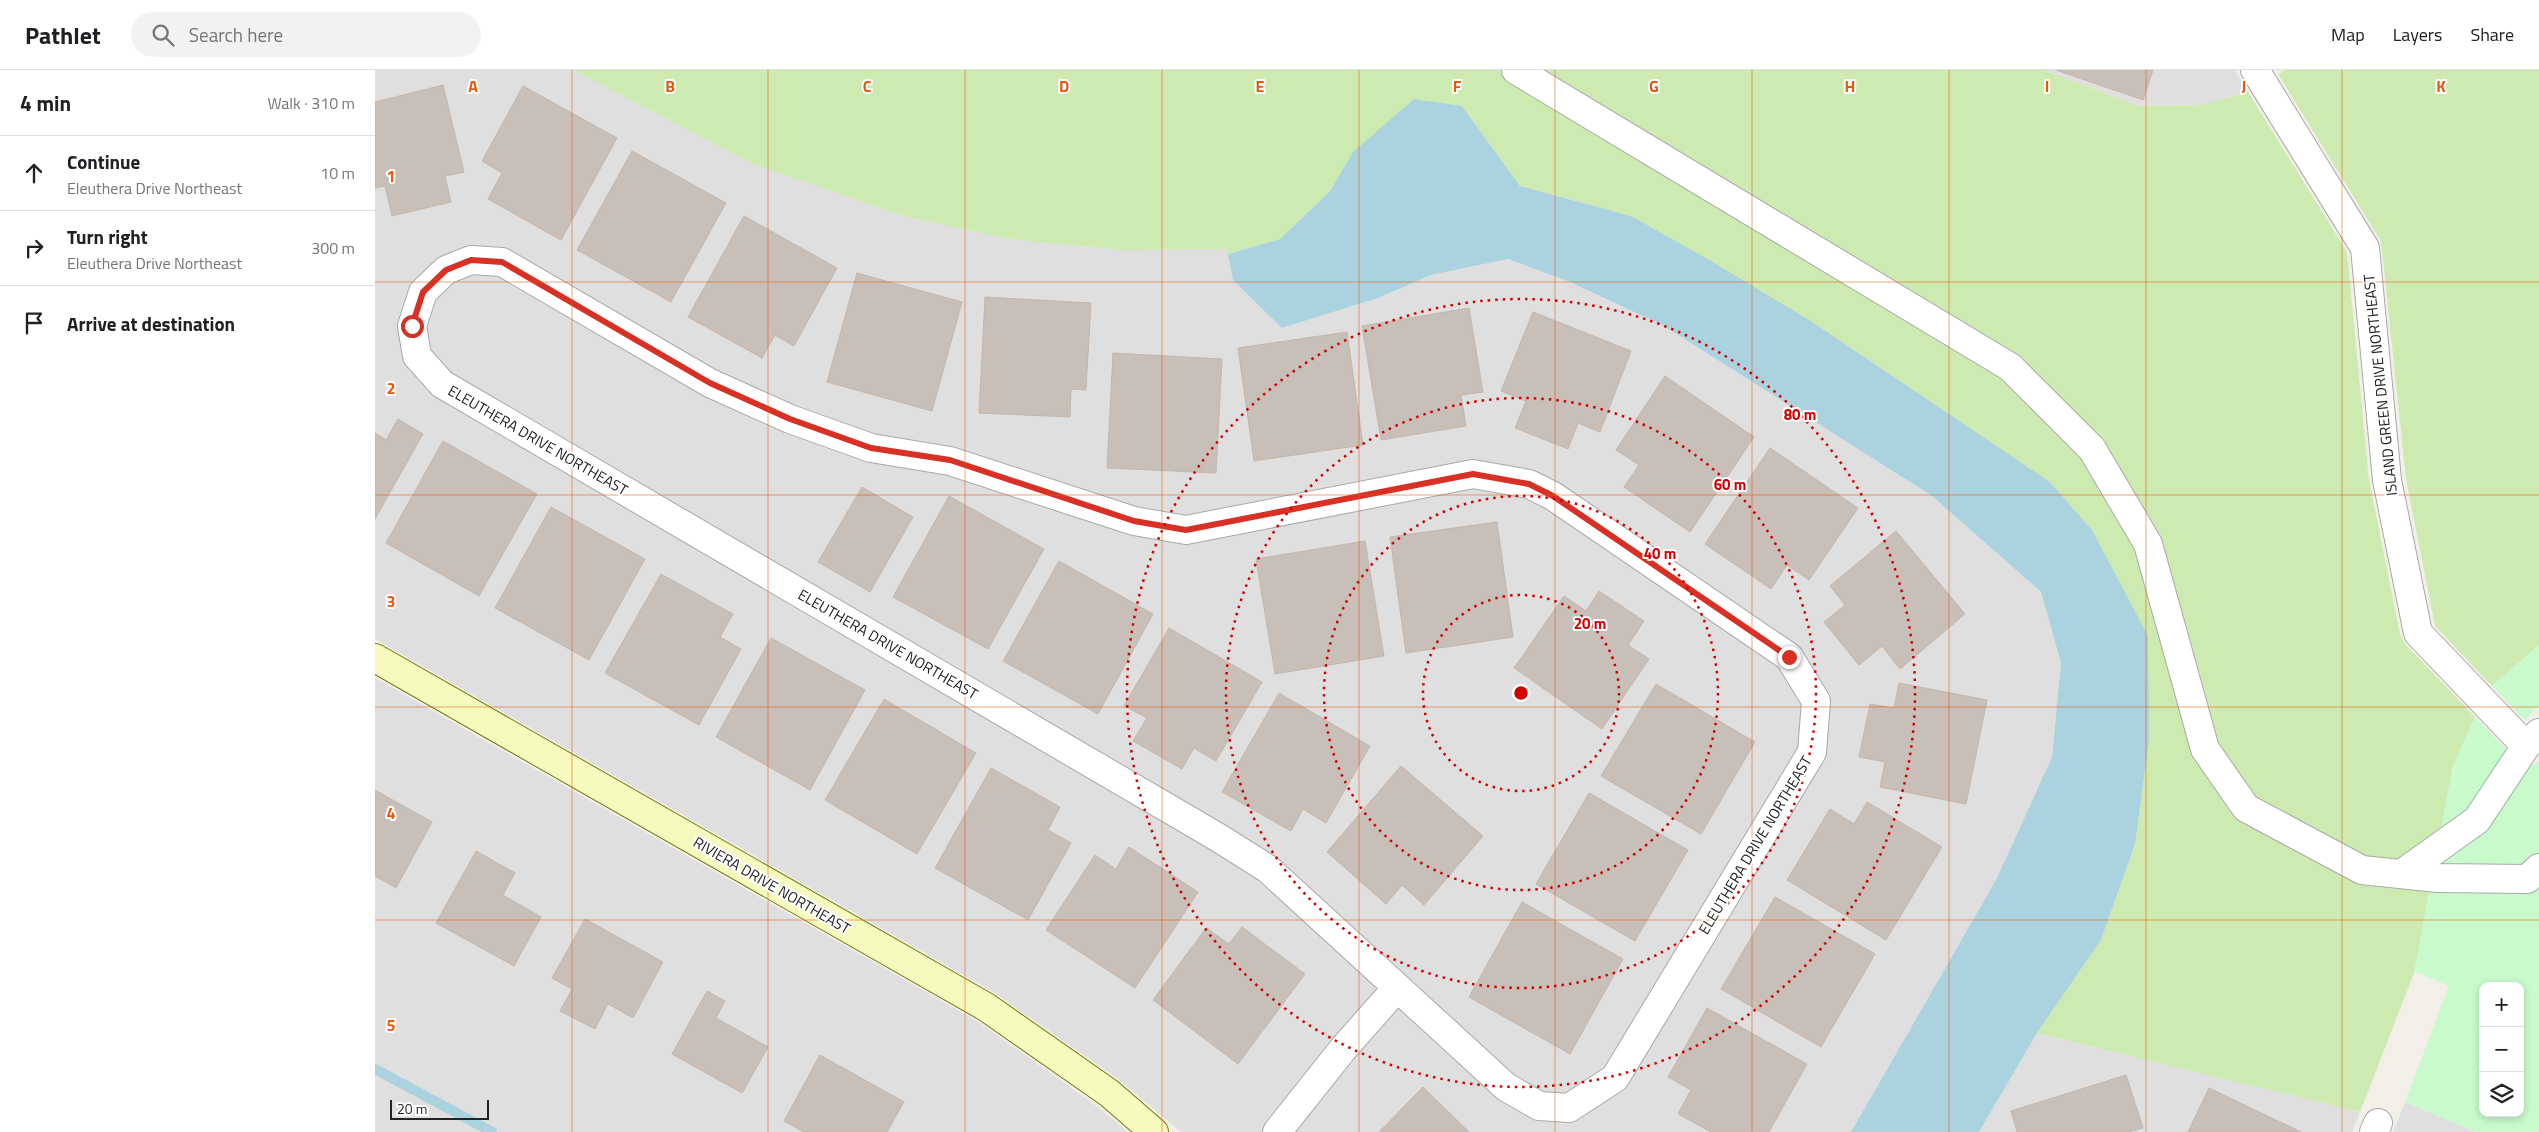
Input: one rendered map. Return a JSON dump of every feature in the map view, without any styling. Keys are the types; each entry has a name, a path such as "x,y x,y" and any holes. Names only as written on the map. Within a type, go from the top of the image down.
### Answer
{"street":[{"path":"1516,70 2010,367 2092,449 2147,544 2205,749 2246,808 2362,870 2438,878 2527,879 2539,868"},
{"name":"ISLAND GREEN DRIVE NORTHEAST","path":"2255,70 2365,248 2387,480 2418,633 2533,739"},
{"name":"ELEUTHERA DRIVE NORTHEAST","path":"471,260 502,262 710,383 790,419 871,448 950,460 1134,521 1160,526 1186,530 1473,474 1529,484 1553,496 1789,657 1816,701 1812,752 1615,1078 1569,1108 1539,1106 1506,1087 1396,988 1268,869 1219,838 442,384 417,356 412,326 423,292 446,270 471,260"},
{"name":"RIVIERA DRIVE NORTHEAST","path":"375,658 986,1007 1109,1093 1154,1132"},
{"path":"2403,874 2477,820 2533,739"},
{"path":"1277,1132 1343,1049 1396,988"}],"shaded area":[{"path":"375,70 573,70 753,164 903,216 1010,239 1122,250 1227,249 1282,328 1378,298 1431,275 1507,259 1570,282 1664,326 1932,496 2041,592 2061,663 2052,757 1997,878 1851,1132 1181,1132 1121,1081 995,993 375,639"},
{"path":"2044,70 2235,70 2248,92 2201,105 2138,106"},
{"path":"375,678 977,1021 1098,1107 1128,1132 375,1132"},
{"path":"2037,1033 2360,1112 2352,1132 1979,1132"},
{"path":"2405,1102 2476,1132 2393,1132"}],"green space":[{"path":"573,70 2044,70 2138,106 2201,105 2248,92 2347,252 2369,480 2400,634 2405,644 2475,717 2453,766 2414,973 2360,1112 2037,1033 2101,940 2135,844 2092,530 2050,482 1811,321 1631,216 1520,186 1462,106 1353,152 1330,191 1280,239 1228,254 1226,249 1122,250 1009,239 903,216 753,164"},
{"path":"2285,70 2539,70 2539,645 2492,686 2435,626 2406,479 2381,241 2278,74"},
{"path":"2539,645 2539,706 2525,720 2492,686"},
{"path":"2475,717 2526,770 2539,761 2539,1132 2476,1132 2405,1102 2449,986 2415,971 2414,973 2453,766"}],"water":[{"path":"1414,99 1462,106 1520,186 1631,216 1706,258 1811,321 2050,482 2092,530 2148,636 2149,740 2135,844 2101,940 2037,1033 1979,1132 1851,1132 1997,878 2052,757 2061,663 2041,592 1932,496 1664,326 1570,282 1508,259 1431,275 1378,298 1282,328 1233,280 1228,254 1280,239 1330,191 1353,152"}],"building":[{"path":"2056,70 2153,70 2143,100"},
{"path":"443,85 464,172 445,176 451,202 392,216 385,186 375,188 375,102"},
{"path":"523,86 617,138 561,240 488,199 502,173 482,161"},
{"path":"632,151 726,203 671,302 577,250"},
{"path":"744,216 837,268 794,346 775,335 762,358 688,317"},
{"path":"857,273 962,302 932,411 827,382"},
{"path":"985,297 1091,303 1086,390 1071,389 1070,417 979,413"},
{"path":"1469,308 1483,392 1461,395 1466,426 1381,440 1362,326"},
{"path":"1533,312 1631,351 1600,432 1578,423 1568,449 1515,428 1526,401 1501,391"},
{"path":"1347,332 1363,445 1254,461 1238,348"},
{"path":"1113,353 1222,359 1216,473 1107,468"},
{"path":"1665,376 1754,437 1690,532 1624,487 1639,465 1616,450"},
{"path":"398,419 423,434 375,519 375,433 386,440"},
{"path":"443,441 537,494 479,596 386,543"},
{"path":"1770,448 1858,508 1809,580 1787,565 1771,589 1705,544"},
{"path":"862,487 913,517 870,592 818,562"},
{"path":"949,496 1044,549 988,649 893,597"},
{"path":"551,507 645,559 589,660 495,608"},
{"path":"1497,522 1513,637 1406,653 1390,537"},
{"path":"1896,531 1965,614 1900,669 1882,646 1859,665 1824,622 1845,605 1830,586"},
{"path":"1365,541 1384,656 1275,674 1256,559"},
{"path":"1059,561 1153,614 1098,714 1003,661"},
{"path":"661,574 733,614 720,637 741,649 699,725 605,673"},
{"path":"1599,591 1644,621 1628,645 1649,659 1602,729 1514,668 1564,596 1586,611"},
{"path":"1169,628 1262,682 1216,761 1194,748 1182,769 1133,741 1147,718 1124,706"},
{"path":"771,638 865,690 810,790 716,737"},
{"path":"1899,683 1987,700 1966,804 1880,787 1885,762 1859,757 1870,704 1894,708"},
{"path":"1656,684 1755,742 1701,834 1601,776"},
{"path":"1279,693 1370,746 1326,823 1303,809 1291,831 1222,792"},
{"path":"884,699 976,753 917,854 825,800"},
{"path":"1401,766 1483,836 1424,905 1402,885 1386,904 1327,852"},
{"path":"991,768 1060,807 1048,830 1071,843 1028,920 935,868"},
{"path":"375,790 432,822 396,888 375,876"},
{"path":"1589,793 1688,850 1635,941 1536,884"},
{"path":"1867,802 1942,847 1886,940 1787,880 1830,809 1854,824"},
{"path":"1129,847 1198,892 1135,988 1046,930 1095,855 1116,869"},
{"path":"476,851 515,873 503,895 541,917 514,966 436,923"},
{"path":"1775,897 1875,954 1821,1047 1721,989"},
{"path":"1522,902 1623,959 1570,1054 1469,997"},
{"path":"585,919 663,962 633,1018 608,1004 595,1029 560,1011 572,989 552,978"},
{"path":"1242,927 1305,974 1238,1064 1153,1000 1206,928 1229,944"},
{"path":"707,991 725,1001 716,1018 768,1047 742,1093 672,1054"},
{"path":"1707,1008 1807,1064 1769,1132 1711,1132 1678,1114 1691,1090 1668,1077"},
{"path":"820,1055 904,1102 887,1132 804,1132 784,1121"},
{"path":"2126,1075 2143,1128 2129,1132 2017,1132 2011,1111"},
{"path":"1423,1087 1469,1132 1379,1132"},
{"path":"2209,1088 2301,1132 2188,1132"}],"waterway":[{"path":"375,1069 492,1132"}],"route":[{"path":"412,326 423,292 446,270 471,260 502,262 710,383 790,419 871,448 950,460 1134,521 1186,530 1473,474 1529,484 1553,496 1789,657"}]}
